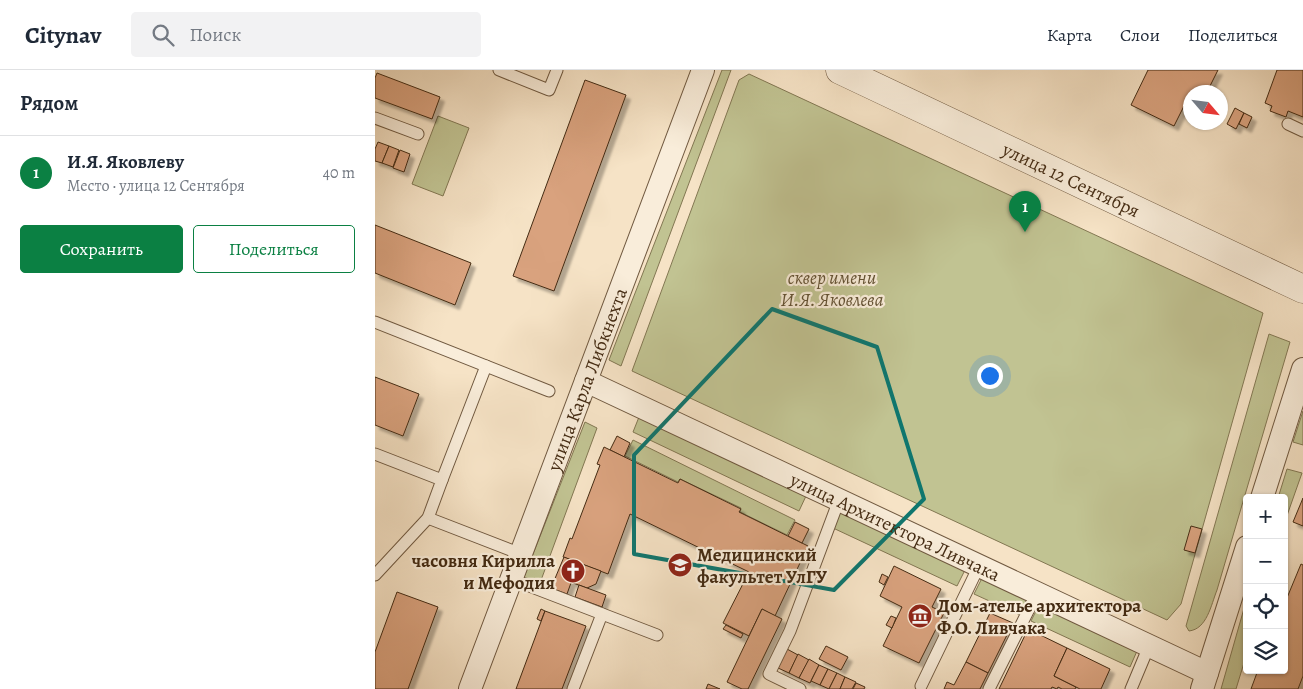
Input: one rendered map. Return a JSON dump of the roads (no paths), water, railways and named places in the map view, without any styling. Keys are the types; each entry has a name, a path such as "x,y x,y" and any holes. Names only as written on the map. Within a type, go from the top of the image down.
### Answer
{"street":[{"name":"улица Карла Либкнехта","path":"470,689 703,70"},
{"name":"улица 12 Сентября","path":"840,70 874,77 1303,289"},
{"path":"1263,494 1303,369"},
{"name":"улица Архитектора Ливчака","path":"586,381 1149,646 1204,681"},
{"path":"1204,681 1243,559"}],"lane":[{"path":"499,70 549,90 557,70"},
{"path":"375,118 418,134"},
{"path":"1287,124 1303,131"},
{"path":"375,322 549,391"},
{"path":"375,575 428,518 486,366"},
{"path":"375,454 442,480"},
{"path":"800,689 769,674 789,631 839,500"},
{"path":"428,518 521,554"},
{"path":"921,686 979,566"},
{"path":"511,579 657,635"},
{"path":"989,689 1037,593"},
{"path":"573,689 602,614"},
{"path":"1131,689 1149,646"}],"place":[{"name":"И.Я. Яковлеву","path":"1025,232"},
{"name":"Медицинский факультет УлГУ","path":"680,565"},
{"name":"часовня Кирилла и Мефодия","path":"573,571"},
{"name":"Дом-ателье архитектора Ф.О. Ливчака","path":"920,616"}],"park label":[{"name":"сквер имени И.Я. Яковлева","path":"832,288"}]}
